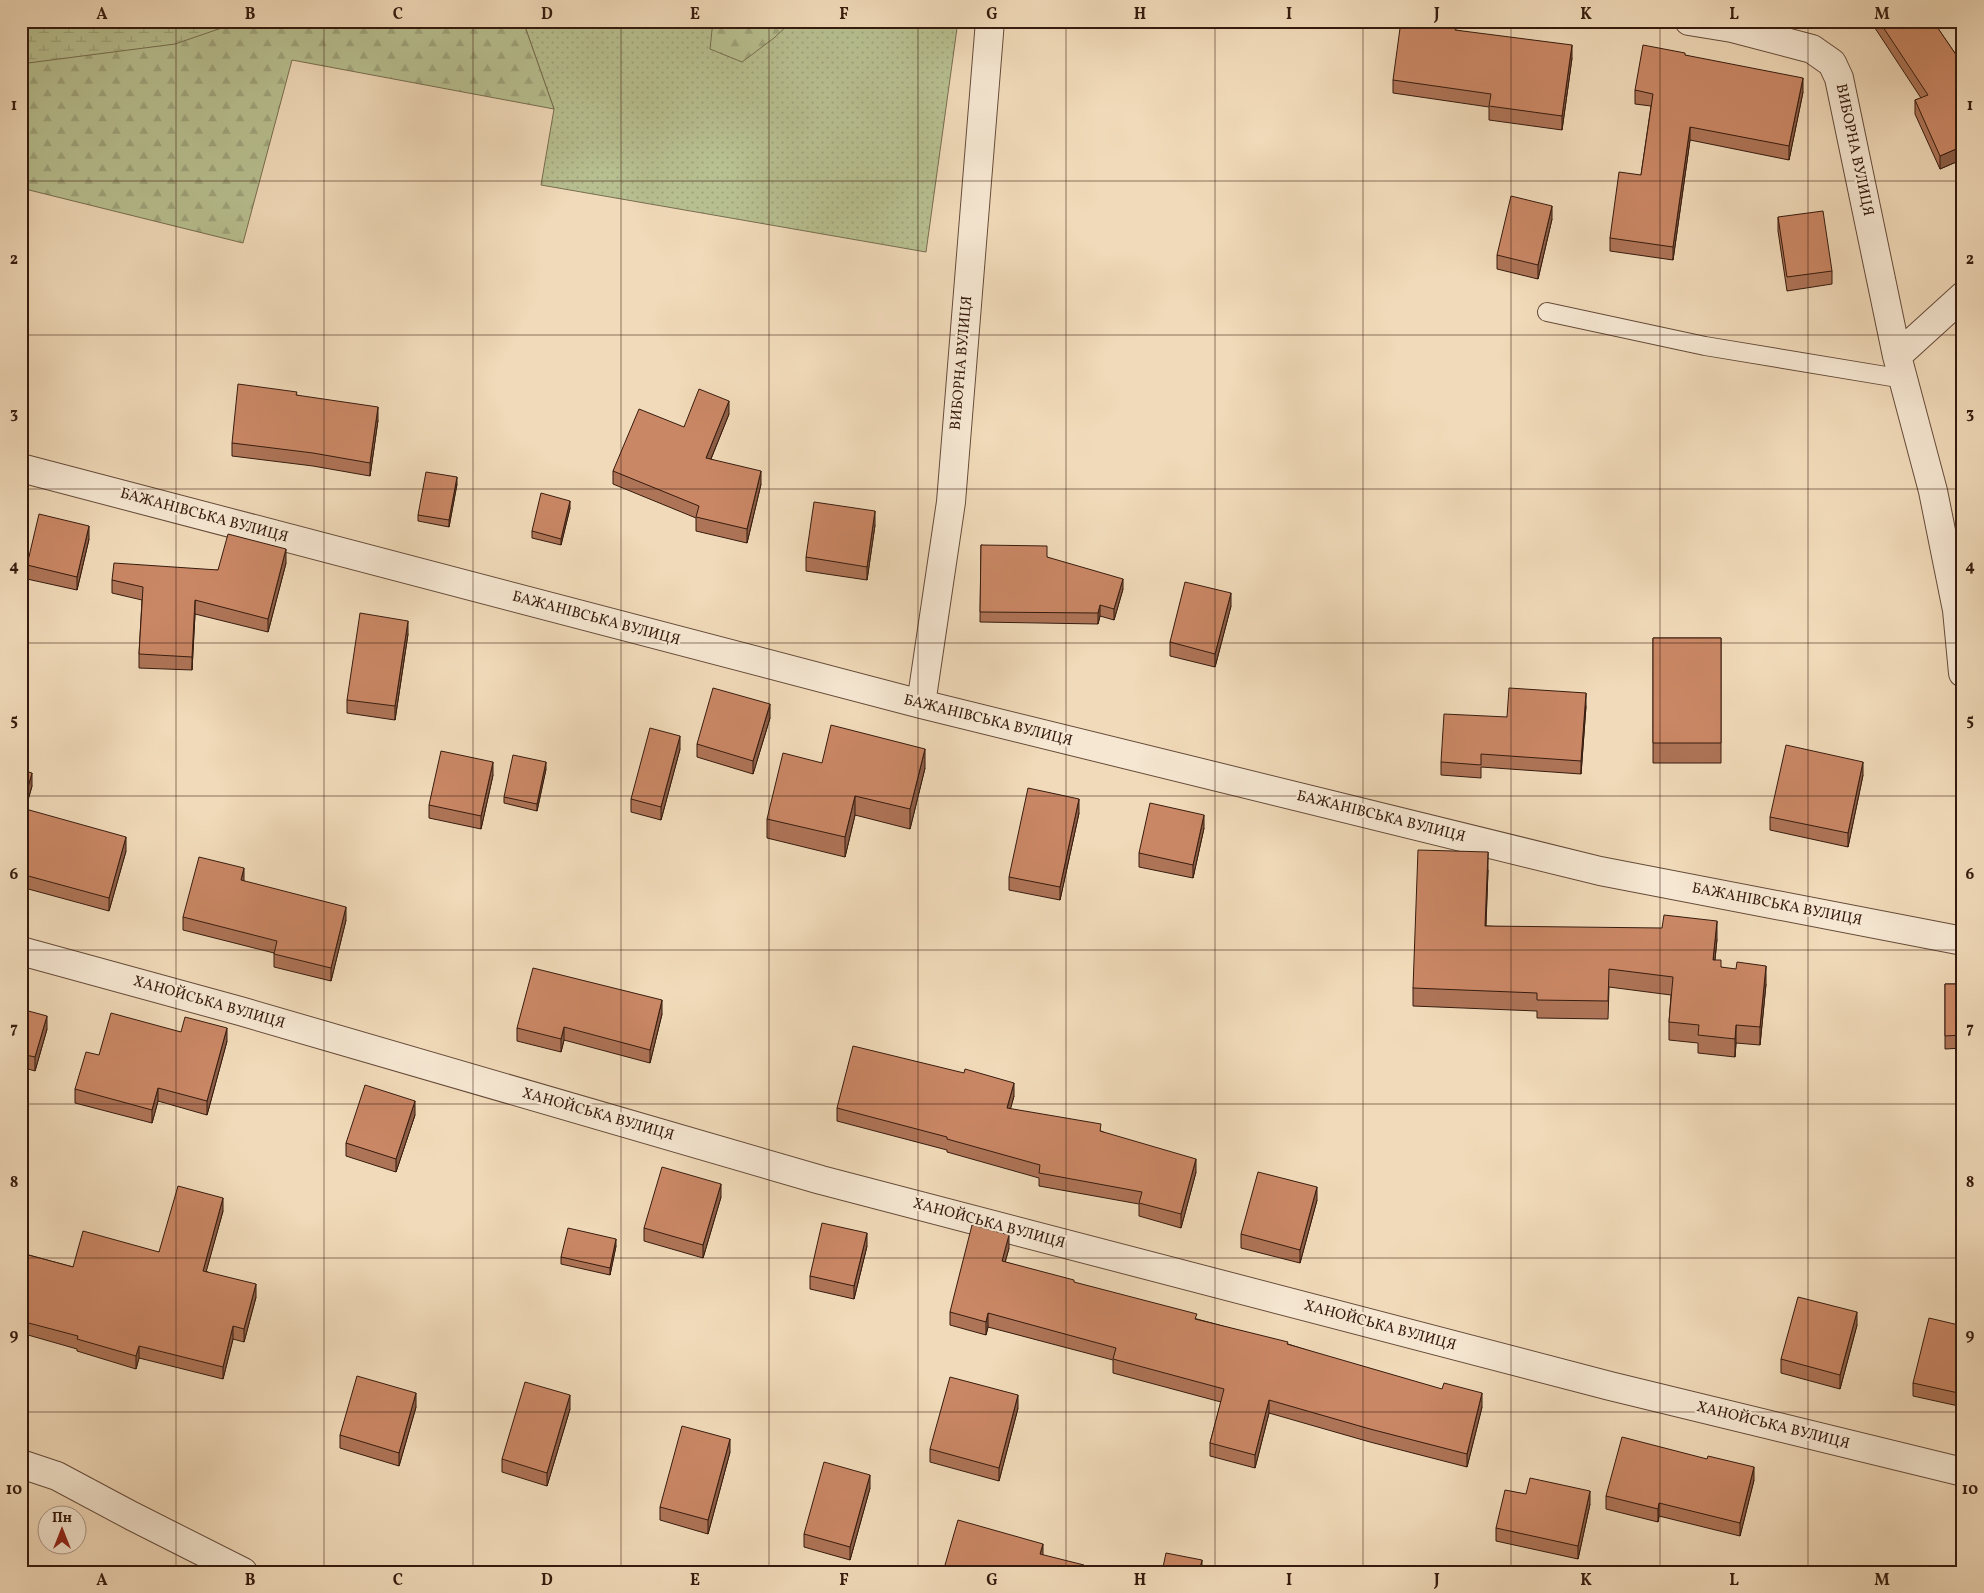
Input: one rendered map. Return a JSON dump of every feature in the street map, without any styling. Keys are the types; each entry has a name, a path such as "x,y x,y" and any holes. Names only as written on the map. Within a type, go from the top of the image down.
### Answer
{"street":[{"name":"ВИБОРНА ВУЛИЦЯ","path":"921,704 950,502 990,21"},
{"name":"ВИБОРНА ВУЛИЦЯ","path":"1689,21 1732,28 1812,49 1832,63 1839,78 1900,367 1934,491 1957,610 1963,673"},
{"path":"1900,367 1963,296"},
{"name":"БАЖАНІВСЬКА ВУЛИЦЯ","path":"21,468 921,704 1600,871 1963,941"},
{"name":"ХАНОЙСЬКА ВУЛИЦЯ","path":"21,950 240,1011 822,1180 1610,1386 1963,1472"},
{"path":"21,1464 57,1476 243,1572"}],"lane":[{"path":"1547,312 1705,346 1900,367"}],"green space":[{"path":"21,21 523,21 554,109 292,60 243,243 21,188"},
{"path":"21,21 242,21 175,44 28,63 21,61"},
{"path":"523,21 958,21 926,252 541,185 554,109"},
{"path":"713,21 792,21 774,38 742,62 710,49"}],"building":[{"path":"1401,21 1416,21 1456,27 1455,30 1572,45 1562,116 1489,106 1491,94 1393,80"},
{"path":"1879,21 1933,21 1963,65 1963,146 1940,156 1915,100 1928,95"},
{"path":"1643,45 1803,78 1789,146 1690,127 1673,247 1610,238 1619,172 1641,175 1653,94 1635,90"},
{"path":"1511,196 1552,206 1538,265 1497,255"},
{"path":"1823,211 1832,271 1787,277 1778,217"},
{"path":"238,384 297,392 296,395 378,407 370,463 313,453 232,443"},
{"path":"699,389 729,401 706,458 761,471 747,529 696,517 699,506 613,471 639,409 684,427"},
{"path":"426,472 457,477 449,520 418,515"},
{"path":"541,493 570,501 561,539 532,531"},
{"path":"814,502 875,511 867,567 806,557"},
{"path":"39,514 89,526 77,577 27,565"},
{"path":"228,534 286,549 268,619 195,600 192,657 139,654 143,587 112,580 114,563 218,570"},
{"path":"981,545 1047,546 1047,557 1123,579 1114,609 1100,605 1098,613 980,612"},
{"path":"1185,582 1231,593 1215,654 1170,642"},
{"path":"360,613 408,621 395,706 347,700"},
{"path":"1653,638 1721,638 1721,743 1653,743"},
{"path":"713,688 770,704 753,761 697,744"},
{"path":"1509,688 1586,693 1581,761 1481,754 1481,765 1441,762 1444,714 1507,717"},
{"path":"831,725 925,749 910,809 855,796 845,837 767,819 783,753 822,763"},
{"path":"650,728 680,736 661,807 631,799"},
{"path":"1786,745 1863,762 1848,833 1770,817"},
{"path":"441,751 493,762 481,816 429,805"},
{"path":"513,755 546,762 537,804 504,797"},
{"path":"21,770 32,773 22,808 126,837 109,898 21,874"},
{"path":"1028,788 1079,799 1060,887 1009,877"},
{"path":"1150,803 1204,815 1193,865 1139,853"},
{"path":"1418,850 1488,852 1485,926 1662,928 1664,915 1717,921 1713,960 1721,960 1721,967 1736,969 1737,962 1766,966 1760,1027 1736,1025 1735,1039 1698,1035 1699,1025 1669,1022 1673,977 1609,969 1608,1001 1537,1000 1537,993 1413,988"},
{"path":"199,857 244,868 241,880 346,907 331,968 274,954 277,941 183,917"},
{"path":"533,968 662,1000 650,1050 564,1027 561,1039 517,1028"},
{"path":"1945,984 1963,984 1963,1035 1945,1036"},
{"path":"21,1009 47,1016 35,1057 21,1054"},
{"path":"111,1013 181,1032 185,1017 227,1028 207,1101 158,1088 152,1110 75,1089 86,1052 99,1055"},
{"path":"853,1046 964,1073 965,1069 1014,1083 1007,1108 1101,1124 1100,1131 1196,1159 1181,1214 1139,1203 1142,1192 1039,1173 1040,1165 947,1139 947,1137 837,1108"},
{"path":"365,1085 415,1101 396,1159 346,1143"},
{"path":"662,1167 721,1184 703,1245 644,1228"},
{"path":"1258,1172 1317,1187 1300,1250 1241,1234"},
{"path":"178,1186 223,1198 203,1271 256,1284 244,1329 233,1326 223,1367 139,1346 136,1356 77,1339 78,1336 21,1321 21,1253 73,1267 83,1231 159,1252"},
{"path":"822,1223 867,1233 854,1286 810,1276"},
{"path":"972,1225 1009,1235 1002,1261 1197,1314 1195,1319 1288,1342 1287,1344 1442,1389 1444,1383 1482,1393 1467,1454 1269,1400 1255,1455 1210,1443 1224,1389 1113,1359 1116,1348 988,1313 986,1322 950,1312"},
{"path":"568,1228 616,1239 610,1268 561,1257"},
{"path":"1798,1297 1857,1312 1840,1375 1781,1359"},
{"path":"1929,1318 1963,1326 1963,1394 1913,1383"},
{"path":"357,1376 416,1393 399,1453 340,1435"},
{"path":"950,1377 1018,1395 999,1468 930,1449"},
{"path":"525,1382 570,1395 547,1473 502,1459"},
{"path":"682,1426 730,1439 708,1520 660,1507"},
{"path":"1622,1437 1707,1459 1708,1456 1754,1467 1740,1523 1659,1503 1658,1509 1606,1496"},
{"path":"824,1462 870,1475 850,1547 804,1534"},
{"path":"1530,1478 1590,1491 1578,1546 1496,1528 1505,1490 1526,1494"},
{"path":"958,1520 1043,1544 1040,1554 1084,1565 1082,1572 943,1572"},
{"path":"1166,1553 1202,1560 1199,1572 1162,1572"}]}
